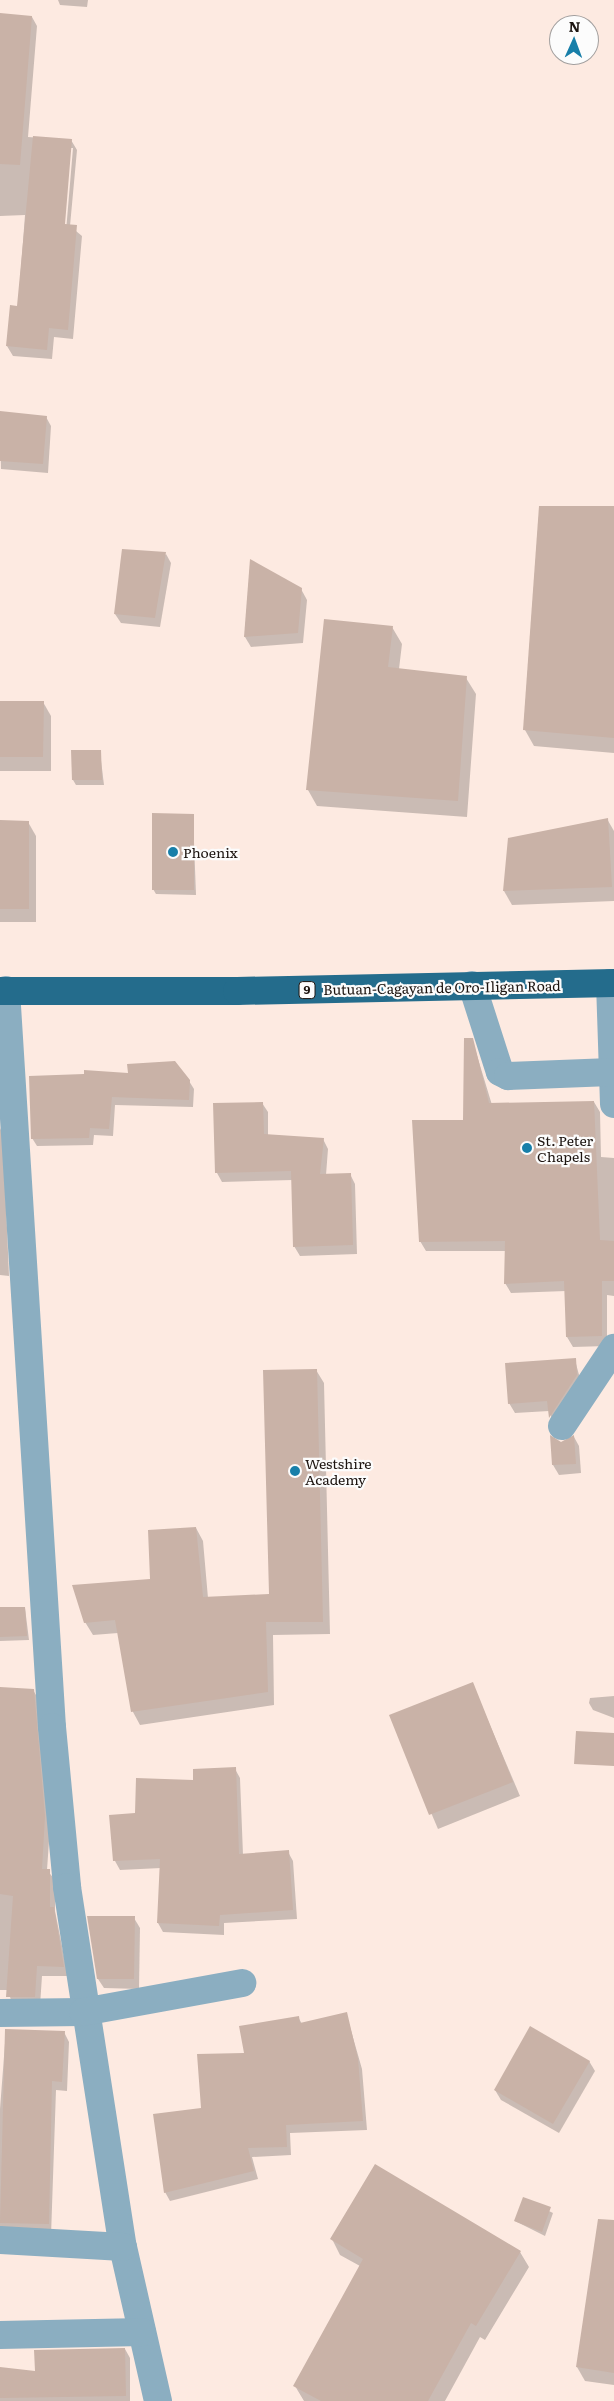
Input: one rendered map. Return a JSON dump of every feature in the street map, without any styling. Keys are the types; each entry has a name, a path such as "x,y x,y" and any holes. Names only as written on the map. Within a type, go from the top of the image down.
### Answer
{"highway":[{"name":"Butuan-Cagayan de Oro-Iligan Road","path":"3,991 612,983"}],"street":[{"path":"612,983 611,1072 614,1104"},
{"path":"472,986 500,1072 508,1076 611,1072"},
{"path":"3,991 52,1727 83,2012 123,2247 158,2401"},
{"path":"562,1426 614,1348"},
{"path":"0,2013 83,2012 242,1984"},
{"path":"0,2240 123,2247"},
{"path":"0,2335 142,2332"}],"building":[{"path":"0,13 32,16 20,165 0,164"},
{"path":"33,136 72,139 65,224 77,225 68,330 49,328 47,350 6,346 10,305 17,306"},
{"path":"0,411 47,416 43,464 0,461"},
{"path":"539,506 614,506 614,738 523,730"},
{"path":"122,549 166,552 155,618 114,614"},
{"path":"250,559 302,588 298,633 244,637"},
{"path":"324,619 393,626 388,667 467,676 458,801 306,790"},
{"path":"0,701 44,701 43,757 0,757"},
{"path":"71,750 101,750 102,780 72,780"},
{"name":"Phoenix","path":"152,813 194,814 194,890 152,890"},
{"path":"608,818 612,887 503,891 508,838"},
{"path":"0,820 29,821 29,909 0,909"},
{"path":"464,1038 473,1038 489,1103 594,1101 600,1240 614,1241 614,1281 602,1281 602,1336 566,1337 564,1281 504,1284 505,1241 419,1242 412,1120 463,1120"},
{"path":"175,1061 190,1080 189,1100 112,1097 109,1129 90,1128 89,1138 31,1139 29,1076 84,1074 84,1070 128,1073 127,1064"},
{"path":"263,1102 264,1134 324,1138 320,1174 351,1173 353,1245 293,1247 291,1171 215,1173 213,1103"},
{"path":"576,1358 577,1375 549,1418 547,1401 508,1404 505,1363"},
{"path":"317,1369 323,1622 266,1622 268,1692 131,1712 115,1620 84,1623 72,1585 150,1579 148,1530 196,1527 203,1597 269,1594 263,1370"},
{"path":"550,1435 561,1442 574,1435 576,1464 552,1465"},
{"path":"0,1607 25,1607 27,1636 0,1637"},
{"path":"473,1682 513,1782 429,1815 389,1715"},
{"path":"0,1687 34,1689 45,1816 42,1869 50,1869 50,1907 54,1907 64,1967 37,1966 35,1997 6,1997 13,1896 0,1894"},
{"path":"576,1731 614,1733 614,1766 574,1764"},
{"path":"236,1767 239,1854 289,1850 293,1910 220,1915 219,1926 157,1923 160,1859 113,1861 109,1815 135,1813 136,1778 193,1780 193,1769"},
{"path":"87,1916 135,1916 134,1979 97,1979"},
{"path":"347,2012 358,2059 363,2121 286,2125 287,2147 248,2148 254,2171 164,2193 153,2114 201,2108 197,2054 244,2053 239,2026 299,2016 300,2023"},
{"path":"530,2026 590,2061 553,2124 494,2090"},
{"path":"5,2029 65,2031 62,2082 52,2081 49,2224 0,2223"},
{"path":"375,2164 521,2251 476,2326 471,2323 428,2401 321,2401 293,2386 363,2259 330,2239"},
{"path":"523,2197 551,2207 542,2232 514,2221"},
{"path":"598,2219 614,2220 614,2373 576,2367"},
{"path":"125,2348 126,2396 0,2398 0,2367 35,2371 34,2350"}],"place":[{"name":"Phoenix","path":"173,852"},
{"name":"St. Peter Chapels","path":"527,1148"},
{"name":"Westshire Academy","path":"295,1471"}]}
